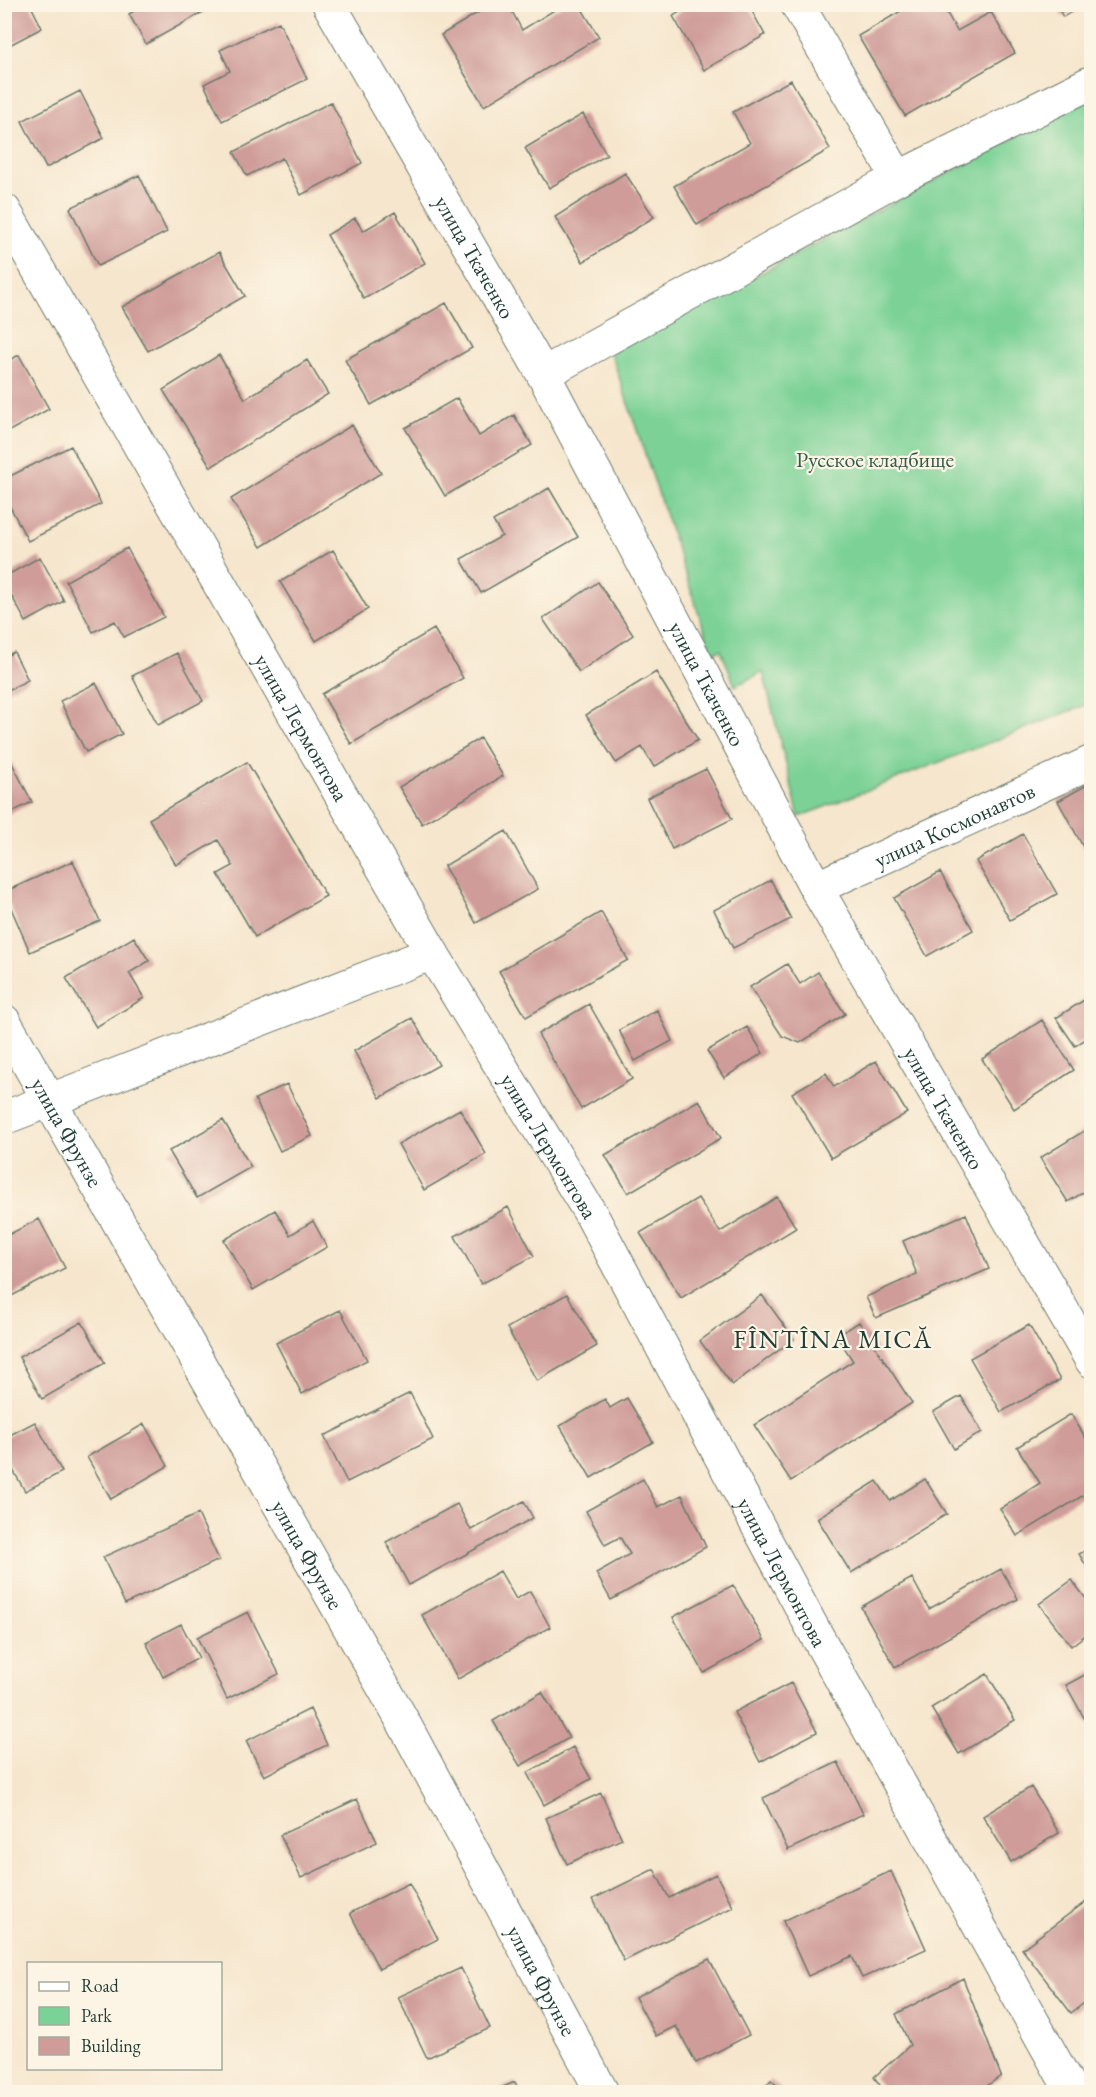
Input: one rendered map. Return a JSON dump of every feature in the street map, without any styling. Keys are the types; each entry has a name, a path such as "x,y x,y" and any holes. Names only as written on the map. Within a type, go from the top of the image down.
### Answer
{"street":[{"name":"улица Ткаченко","path":"329,4 543,374 816,888 1092,1361"},
{"path":"797,4 898,178"},
{"path":"543,374 898,178 1092,82"},
{"name":"улица Лермонтова","path":"4,210 432,953 591,1216 812,1627 1072,2092"},
{"name":"улица Космонавтов","path":"816,888 1092,762"},
{"path":"4,1118 432,953"},
{"name":"улица Фрунзе","path":"4,1021 401,1718 602,2092"}],"green space":[{"name":"Русское кладбище","path":"1091,97 1091,703 799,817 763,672 735,686 721,650 712,653 611,353"}],"building":[{"path":"4,4 30,4 42,28 4,48"},
{"path":"146,4 218,4 146,44 129,14"},
{"path":"492,4 508,4 522,30 564,4 579,4 599,37 484,106 441,35"},
{"path":"693,4 748,4 765,35 704,70 673,16"},
{"path":"913,4 942,4 957,31 991,12 1015,53 905,116 858,36"},
{"path":"1056,4 1085,4 1063,17"},
{"path":"279,22 307,79 222,121 204,84 230,71 220,50"},
{"path":"791,80 830,149 697,225 674,186 750,143 733,112"},
{"path":"80,91 104,138 46,168 22,121"},
{"path":"331,102 362,163 301,195 282,158 247,176 234,152"},
{"path":"583,114 607,155 549,188 525,148"},
{"path":"625,173 654,217 583,262 555,217"},
{"path":"139,175 167,232 98,266 70,208"},
{"path":"395,212 425,263 364,299 327,235 355,218 363,231"},
{"path":"219,252 245,296 148,351 122,307"},
{"path":"446,303 472,348 371,405 345,360"},
{"path":"19,355 49,409 4,434 4,363"},
{"path":"219,355 245,399 307,360 328,394 211,467 163,390"},
{"path":"457,398 479,436 514,415 532,445 445,496 405,428"},
{"path":"352,425 381,473 261,547 231,499"},
{"path":"71,446 101,504 28,541 4,495 4,479"},
{"path":"549,488 578,537 481,593 461,559 502,536 493,521"},
{"path":"127,548 164,617 124,637 115,621 93,632 66,581"},
{"path":"333,550 368,609 316,641 280,582"},
{"path":"40,557 64,601 26,622 4,582 4,577"},
{"path":"598,582 633,635 579,672 543,619"},
{"path":"434,629 463,678 351,744 322,694"},
{"path":"14,652 28,680 4,692 4,657"},
{"path":"177,653 203,701 158,725 132,676"},
{"path":"656,672 698,740 654,767 642,747 616,763 586,715"},
{"path":"96,683 122,734 86,752 60,701"},
{"path":"480,738 503,776 422,824 399,787"},
{"path":"4,748 32,802 4,816"},
{"path":"247,762 326,896 255,937 218,874 233,866 218,840 176,865 149,819"},
{"path":"706,769 732,819 672,849 647,798"},
{"path":"1092,782 1092,863 1058,801"},
{"path":"506,831 538,889 476,923 444,866"},
{"path":"1023,834 1057,894 1010,920 976,861"},
{"path":"73,861 100,921 30,952 4,892"},
{"path":"940,872 973,930 927,956 894,898"},
{"path":"771,880 791,919 733,948 714,910"},
{"path":"601,912 628,960 526,1017 499,971"},
{"path":"134,937 149,961 129,973 144,998 96,1027 66,978"},
{"path":"787,964 800,984 818,972 845,1014 800,1043 782,1036 750,987"},
{"path":"1084,1000 1092,1011 1092,1035 1075,1046 1056,1018"},
{"path":"589,1004 632,1079 581,1109 538,1034"},
{"path":"657,1010 672,1041 635,1061 619,1030"},
{"path":"412,1018 439,1065 380,1098 354,1051"},
{"path":"1042,1020 1074,1070 1014,1109 982,1059"},
{"path":"747,1027 763,1053 724,1078 707,1051"},
{"path":"876,1061 907,1113 831,1158 792,1093 826,1073 834,1087"},
{"path":"287,1084 312,1136 280,1151 255,1099"},
{"path":"699,1100 721,1138 628,1193 605,1155"},
{"path":"460,1109 486,1154 424,1190 398,1144"},
{"path":"223,1120 251,1167 197,1198 169,1151"},
{"path":"1092,1126 1092,1187 1068,1202 1040,1158"},
{"path":"777,1197 796,1228 681,1298 640,1233 698,1198 720,1232"},
{"path":"508,1207 534,1256 481,1284 455,1236"},
{"path":"275,1210 290,1235 313,1221 327,1247 253,1290 224,1240"},
{"path":"966,1214 989,1269 876,1318 866,1297 917,1274 903,1241"},
{"path":"39,1219 65,1268 4,1300 4,1237"},
{"path":"567,1294 597,1346 537,1381 507,1328"},
{"path":"762,1295 794,1339 732,1385 700,1341"},
{"path":"340,1310 367,1360 302,1394 276,1343"},
{"path":"82,1322 105,1363 42,1399 19,1357"},
{"path":"859,1322 912,1403 791,1481 754,1425 853,1361 837,1336"},
{"path":"1029,1325 1060,1380 1001,1412 970,1358"},
{"path":"410,1393 433,1439 347,1482 324,1436"},
{"path":"961,1396 982,1432 954,1449 933,1412"},
{"path":"627,1398 653,1442 591,1478 560,1426 605,1399 610,1408"},
{"path":"1071,1414 1092,1448 1092,1490 1017,1536 1000,1509 1040,1483 1017,1447"},
{"path":"35,1422 62,1472 25,1491 4,1454 4,1438"},
{"path":"144,1424 168,1466 111,1499 87,1457"},
{"path":"643,1479 658,1507 682,1495 706,1547 611,1600 596,1573 630,1554 620,1537 605,1545 586,1511"},
{"path":"925,1479 947,1514 851,1573 817,1518 877,1481 890,1501"},
{"path":"524,1501 533,1518 409,1585 386,1542 457,1504 471,1530"},
{"path":"198,1514 219,1560 125,1604 103,1557"},
{"path":"1092,1547 1092,1575 1079,1554"},
{"path":"1001,1569 1018,1599 895,1667 861,1607 912,1578 929,1609"},
{"path":"500,1571 516,1599 530,1591 550,1627 458,1679 422,1615"},
{"path":"1072,1580 1092,1607 1092,1630 1071,1646 1039,1604"},
{"path":"733,1585 764,1640 704,1673 673,1617"},
{"path":"248,1612 279,1674 227,1699 197,1637"},
{"path":"181,1624 199,1658 163,1677 146,1642"},
{"path":"1092,1671 1092,1723 1088,1725 1066,1685"},
{"path":"987,1674 1015,1720 959,1754 931,1708"},
{"path":"791,1683 817,1732 760,1762 734,1712"},
{"path":"542,1692 569,1738 520,1766 493,1721"},
{"path":"310,1709 327,1745 264,1776 246,1741"},
{"path":"573,1747 591,1779 544,1805 527,1773"},
{"path":"838,1762 863,1814 788,1850 763,1798"},
{"path":"1031,1787 1059,1833 1011,1862 983,1816"},
{"path":"601,1793 622,1839 567,1864 546,1818"},
{"path":"357,1799 377,1842 301,1878 280,1835"},
{"path":"654,1869 669,1898 716,1874 733,1907 624,1961 593,1899"},
{"path":"891,1871 926,1949 862,1978 852,1956 808,1976 783,1921"},
{"path":"409,1883 438,1939 379,1969 350,1913"},
{"path":"1092,1897 1092,1997 1071,2013 1022,1949"},
{"path":"709,1959 749,2035 696,2063 676,2026 656,2036 635,1997"},
{"path":"461,1968 490,2028 427,2058 398,1997"},
{"path":"963,1978 1001,2076 978,2092 885,2092 874,2077 910,2045 896,2014"},
{"path":"771,2080 784,2092 759,2092"},
{"path":"515,2082 520,2092 491,2092"}],"district":[{"name":"FÎNTÎNA MICĂ","path":"833,1339"}]}
